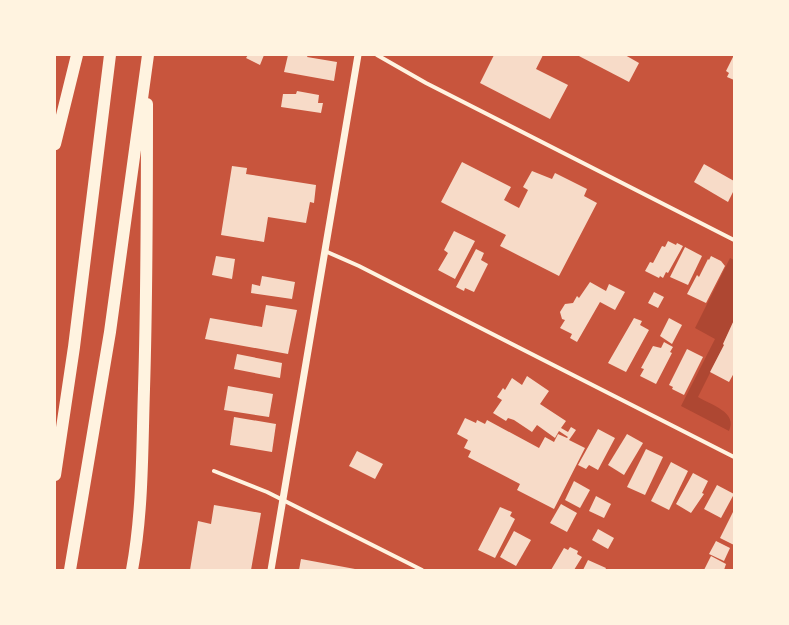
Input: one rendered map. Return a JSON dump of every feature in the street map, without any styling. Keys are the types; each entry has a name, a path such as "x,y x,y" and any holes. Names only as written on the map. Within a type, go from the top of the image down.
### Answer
{"highway":[{"path":"55,144 77,55"},
{"path":"55,475 74,347 110,55"},
{"path":"70,570 110,332 148,56"},
{"path":"132,570 135,550 142,448 147,294 148,56"}],"street":[{"path":"271,570 358,55"},
{"path":"377,55 426,83 734,240"},
{"path":"325,251 359,266 734,458"},
{"path":"214,471 268,492 283,501 343,529 422,570"}],"shaded area":[{"path":"730,258 734,260 734,321 723,344 724,345 698,397 716,406 727,414 731,424 729,431 681,406 715,339 695,328"}],"building":[{"path":"248,55 264,55 260,65 246,58"},
{"path":"288,55 308,55 307,57 337,62 334,81 284,72"},
{"path":"494,55 543,55 536,69 568,85 550,119 480,83"},
{"path":"577,55 625,55 639,63 629,82"},
{"path":"734,55 734,80 727,77 729,73 726,71"},
{"path":"297,91 319,95 318,103 323,103 321,113 281,107 283,94 296,94"},
{"path":"462,162 511,187 504,200 519,208 528,190 523,187 532,171 552,179 555,173 587,189 584,196 597,203 559,276 500,246 506,235 441,202"},
{"path":"704,164 734,181 734,190 728,202 694,182"},
{"path":"232,166 247,168 246,174 316,185 314,203 310,202 306,223 268,217 264,242 221,235"},
{"path":"454,231 475,241 455,279 438,270 448,253 444,250"},
{"path":"668,241 676,245 677,243 683,246 668,273 666,272 663,278 660,276 659,278 645,271 650,262 653,263 662,246 665,247"},
{"path":"685,247 702,256 688,285 670,277"},
{"path":"476,249 484,253 481,260 488,264 474,292 465,288 464,291 456,287"},
{"path":"216,256 235,259 232,279 212,275"},
{"path":"711,256 721,261 725,266 706,303 687,294 697,275 699,277"},
{"path":"262,276 295,282 292,299 251,293 252,284 260,286"},
{"path":"590,282 606,291 609,284 625,292 615,310 600,302 577,342 570,338 572,334 560,328 565,320 562,319 560,312 565,304 573,303 577,296 579,298"},
{"path":"654,292 664,297 658,308 648,303"},
{"path":"266,305 297,310 288,354 205,339 210,318 262,327"},
{"path":"634,318 642,321 640,325 649,330 626,372 608,363"},
{"path":"669,318 682,325 672,344 660,336"},
{"path":"734,320 734,373 729,382 710,372 724,345 723,344"},
{"path":"664,342 673,347 670,352 672,353 656,384 640,376 644,369 641,368 653,346 661,348"},
{"path":"687,349 703,357 684,395 672,389 673,387 669,385"},
{"path":"237,354 282,363 280,378 234,369"},
{"path":"527,376 549,391 540,404 566,421 561,428 568,432 571,427 576,430 569,440 585,448 554,509 517,490 520,484 468,457 471,451 464,448 468,440 457,434 465,418 476,423 477,420 485,424 487,420 539,448 545,437 554,442 558,434 567,438 568,437 559,431 555,438 537,425 532,432 514,420 508,418 506,421 493,413 502,400 497,397 503,388 505,390 512,378 522,385"},
{"path":"228,386 273,394 269,417 224,410"},
{"path":"234,417 276,424 272,452 230,445"},
{"path":"598,429 615,438 598,470 589,465 586,469 578,465"},
{"path":"627,434 643,443 624,475 608,465"},
{"path":"646,449 663,457 645,495 627,487"},
{"path":"357,451 383,464 375,479 349,466"},
{"path":"671,462 688,471 669,510 651,501"},
{"path":"693,473 708,481 702,493 704,494 691,513 676,504"},
{"path":"574,481 590,490 580,508 565,500"},
{"path":"717,485 734,494 721,518 704,509"},
{"path":"596,496 611,504 604,518 589,511"},
{"path":"561,504 577,513 567,532 550,523"},
{"path":"214,505 261,513 251,570 190,570 198,521 211,524"},
{"path":"500,507 512,512 510,516 515,519 495,558 478,550"},
{"path":"734,510 734,545 720,538"},
{"path":"598,529 614,538 608,549 592,540"},
{"path":"514,531 531,540 516,566 500,557"},
{"path":"716,541 730,548 724,561 709,554"},
{"path":"570,547 578,551 577,554 582,557 574,570 551,570 564,548 568,550"},
{"path":"711,556 726,564 724,570 704,570"},
{"path":"301,559 355,569 355,570 299,570"},
{"path":"588,560 606,568 605,570 583,570"}]}
